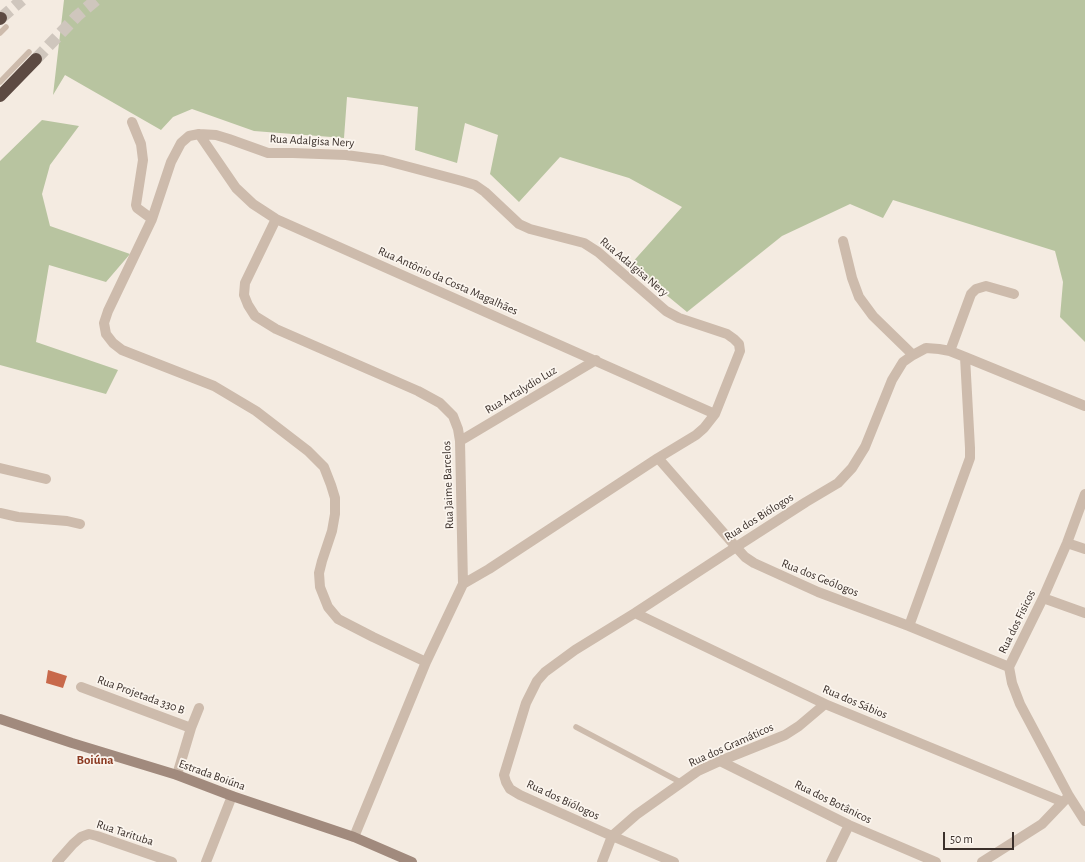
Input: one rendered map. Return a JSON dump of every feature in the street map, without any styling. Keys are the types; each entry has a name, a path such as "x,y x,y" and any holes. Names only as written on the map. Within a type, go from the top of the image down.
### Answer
{"highway":[{"path":"0,96 32,55"}],"street":[{"path":"132,122 141,144 143,160 136,205 152,219"},
{"path":"199,134 189,136 181,143 171,162 152,219 108,311 104,323 106,334 113,343 122,350 214,386 256,411 308,451 324,467 335,498 335,514 332,531 319,573 320,587 328,607 338,619 426,662"},
{"name":"Rua Antônio da Costa Magalhães","path":"199,134 236,188 254,204 276,219 715,414"},
{"name":"Rua Adalgisa Nery","path":"199,134 216,135 268,153 293,152 346,155 383,160 475,185 485,192 519,224 530,229 584,243 598,252 666,311 680,318 728,334 739,344 740,351 715,414 704,428 696,435 658,458 489,569 463,584"},
{"name":"Rua Jaime Barcelos","path":"276,219 246,283 244,295 255,316 276,329 418,391 440,403 453,416 458,429 460,441 463,584 426,662 354,837"},
{"path":"843,242 852,278 859,297 873,316 913,355"},
{"path":"950,351 971,294 976,288 986,286 1014,294"},
{"name":"Rua dos Biólogos","path":"674,862 612,836 520,795 510,789 504,775 526,703 537,681 545,672 575,650 635,613 806,502 838,484 852,468 865,447 892,380 903,362 926,348 950,351 965,357"},
{"path":"909,626 970,458 965,357 1085,406"},
{"name":"Rua Artalydio Luz","path":"460,441 596,360"},
{"name":"Rua dos Geólogos","path":"658,458 736,547 750,560 762,567 818,592 909,626 1010,667"},
{"path":"0,468 46,479"},
{"name":"Rua dos Físicos","path":"1085,494 1067,543 1010,667 1012,683 1020,704 1066,799 1085,821"},
{"path":"0,513 18,517 68,521 80,524"},
{"path":"1067,543 1085,549"},
{"path":"1043,598 1085,613"},
{"name":"Rua dos Sábios","path":"635,613 824,704 1066,799"},
{"name":"Rua Projetada 330 B","path":"81,687 191,728"},
{"name":"Rua dos Gramáticos","path":"602,862 612,836 636,815 698,771 785,735 799,726 824,704"},
{"path":"177,775 191,728 199,708"},
{"name":"Estrada Boiúna","path":"0,719 177,775 232,796 354,837 412,862"},
{"name":"Rua dos Botânicos","path":"720,761 849,825 936,862"},
{"path":"206,862 232,796"},
{"path":"982,862 1042,824 1066,799"},
{"path":"831,862 849,825"},
{"name":"Rua Tarituba","path":"57,862 73,844 81,837 89,834 172,862"}],"lane":[{"path":"0,33 2,21"},
{"path":"0,82 32,55"},
{"path":"576,727 682,783"}],"green space":[{"path":"64,0 1085,0 1085,342 1060,317 1063,282 1055,251 893,200 883,218 850,204 782,236 687,312 630,265 682,207 629,178 560,157 519,202 490,174 498,135 465,123 457,163 415,150 418,107 347,97 344,138 254,131 192,109 173,117 161,130 65,75 53,95"},
{"path":"42,120 79,126 50,165 42,194 50,226 130,254 106,282 49,265 36,342 118,370 106,394 0,365 0,161"}],"building":[{"path":"48,670 67,676 63,688 46,683"}],"tunnel":[{"path":"1,18 22,0"},
{"path":"36,59 77,16 96,0"}],"district":[{"name":"Boiúna","path":"95,760"}]}
